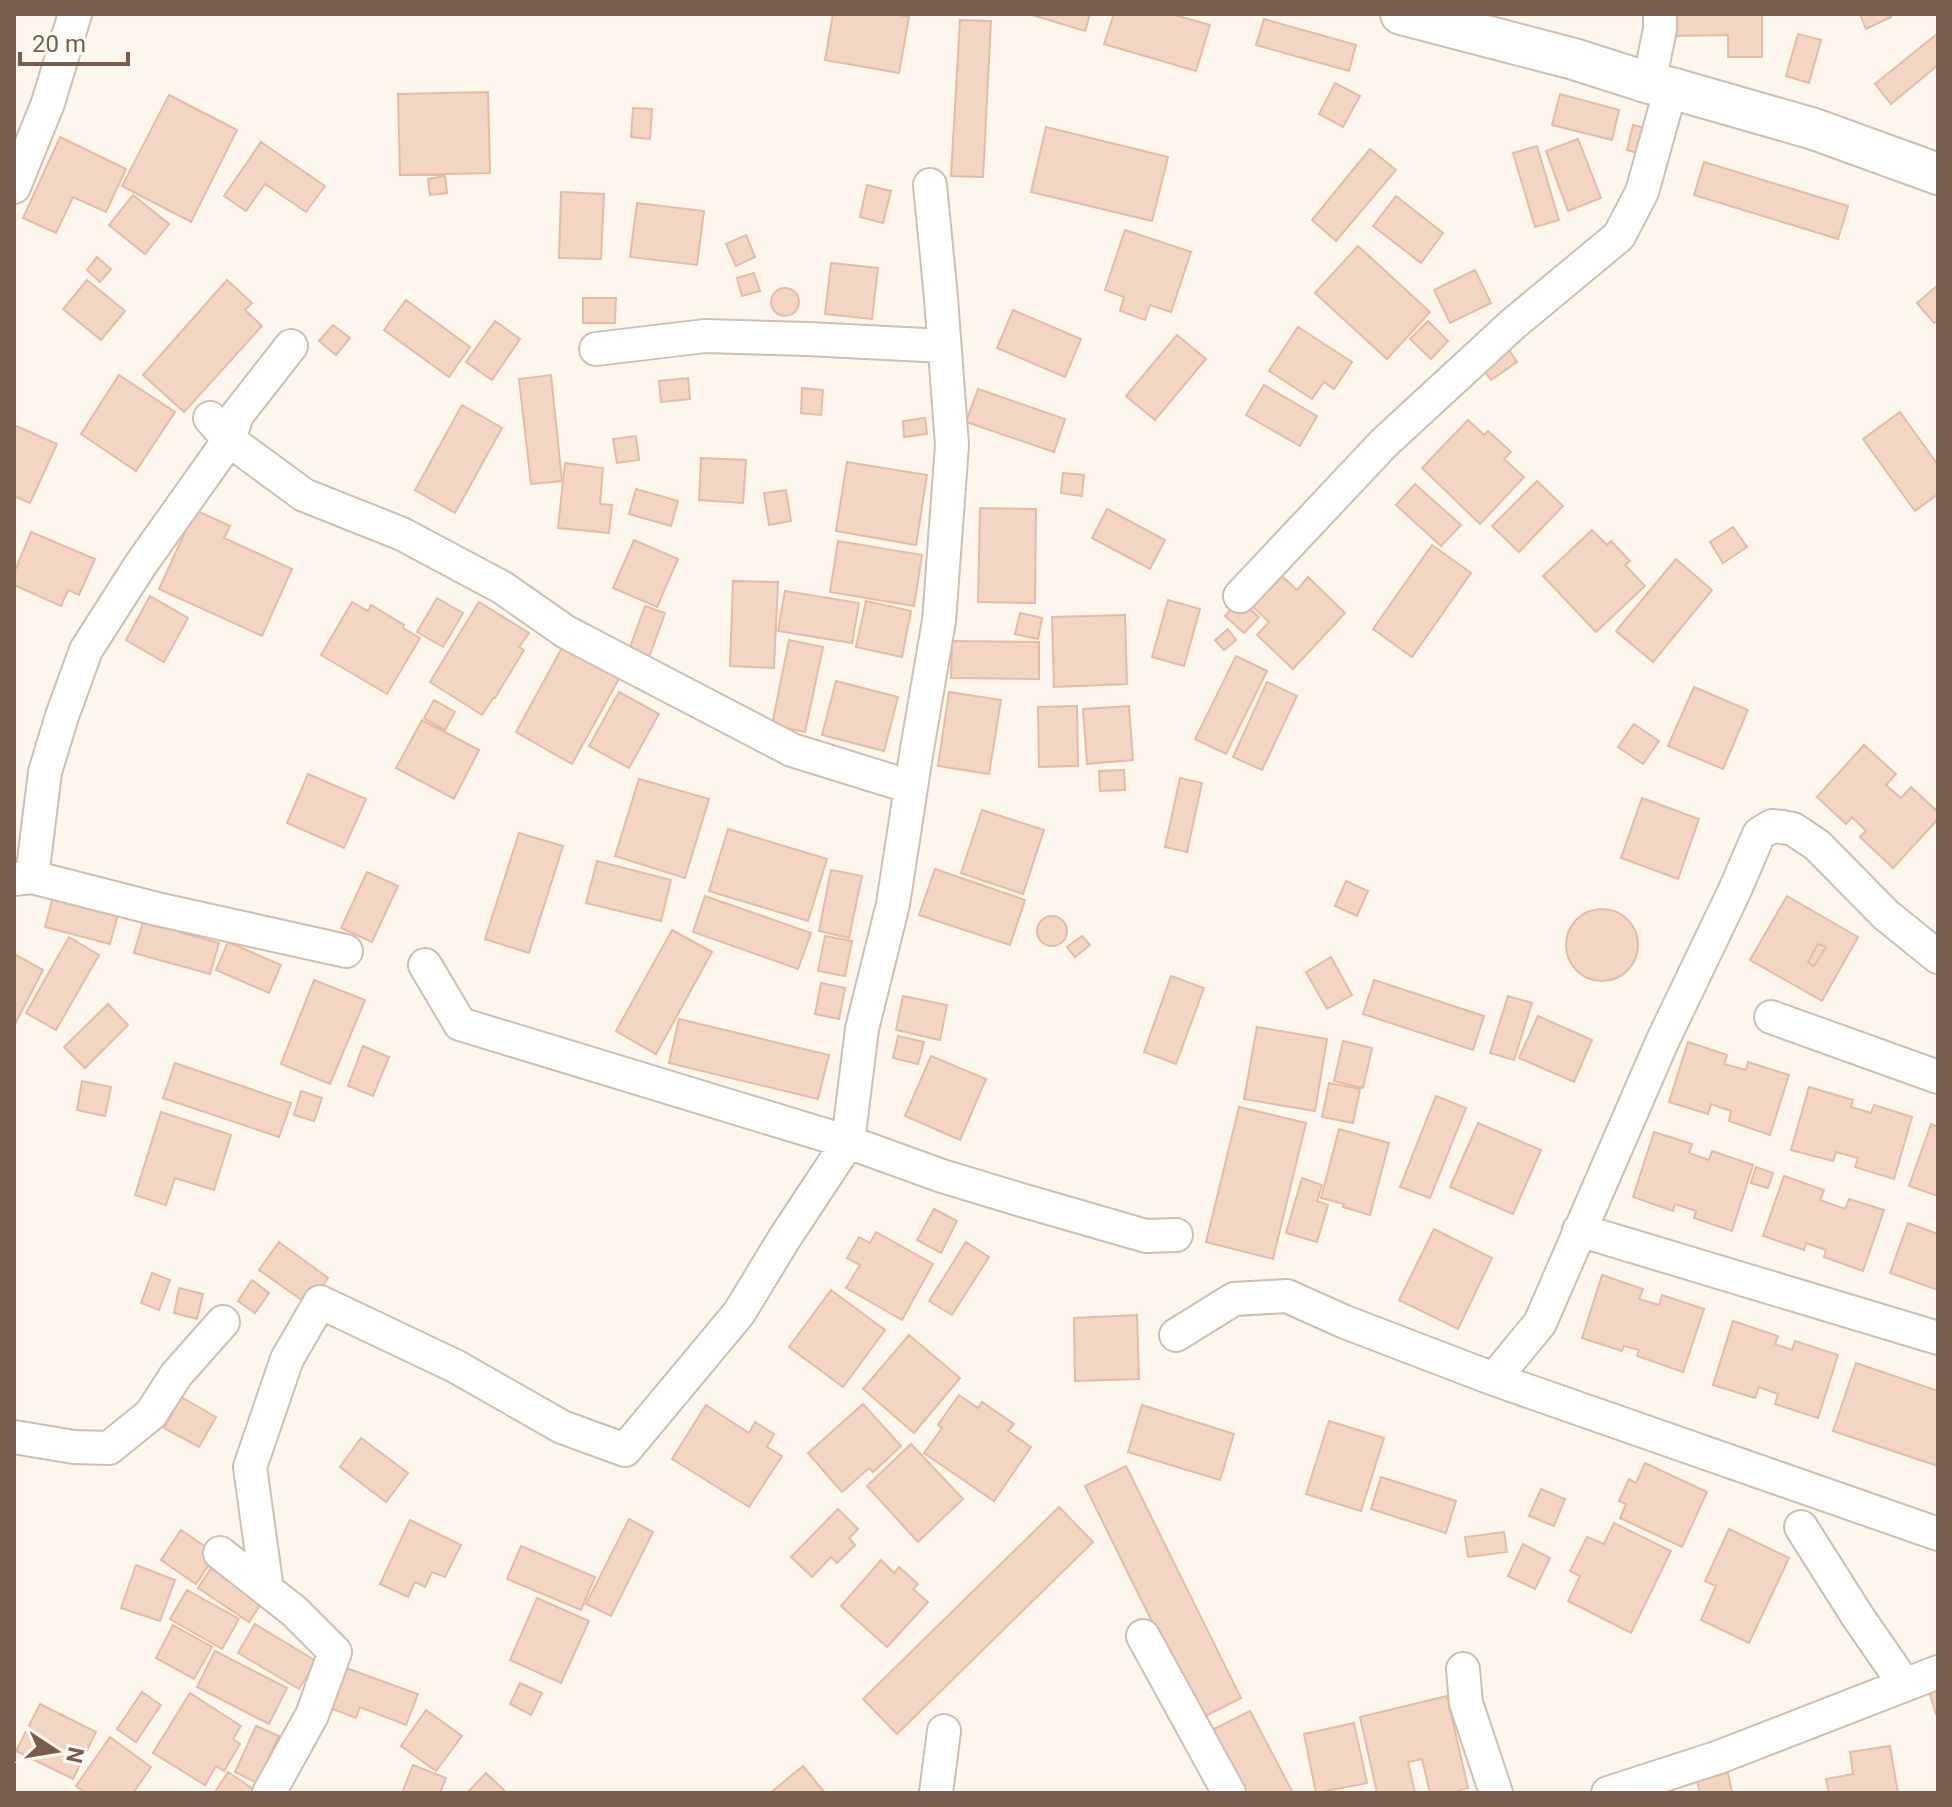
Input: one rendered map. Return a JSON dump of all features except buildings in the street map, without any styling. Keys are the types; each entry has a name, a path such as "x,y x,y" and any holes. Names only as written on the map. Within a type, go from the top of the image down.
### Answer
{"street":[{"path":"14,187 48,103 75,14"},
{"path":"1401,14 1574,59 1814,129 1938,174"},
{"path":"1240,596 1384,443 1513,324 1619,236 1642,192 1660,85 1660,14"},
{"path":"267,1590 250,1467 287,1359 320,1302 455,1366 562,1427 625,1450 739,1313 848,1142 862,1029 893,904 940,607 952,445 930,185"},
{"path":"596,349 705,336 944,346"},
{"path":"291,346 237,415 219,429 141,564 86,650 45,772 23,878 346,951"},
{"path":"219,429 304,495 402,534 503,588 566,632 792,750 911,787"},
{"path":"1494,1379 1540,1323 1662,1042 1759,834 1772,826 1793,829 1817,845 1886,915 1938,957"},
{"path":"425,965 460,1024 848,1142 942,1176 1146,1236 1176,1235"},
{"path":"1771,1017 1938,1077"},
{"path":"1579,1230 1938,1338"},
{"path":"1176,1335 1234,1299 1287,1296 1345,1322 1494,1379 1938,1534"},
{"path":"14,1437 74,1447 109,1448 151,1414 176,1375 223,1322"},
{"path":"1801,1527 1905,1685"},
{"path":"220,1553 294,1611 335,1652 312,1715 269,1793"},
{"path":"1143,1636 1229,1793"},
{"path":"1463,1669 1466,1703 1496,1793"},
{"path":"1608,1793 1719,1757 1938,1672"},
{"path":"936,1793 944,1731"}]}
